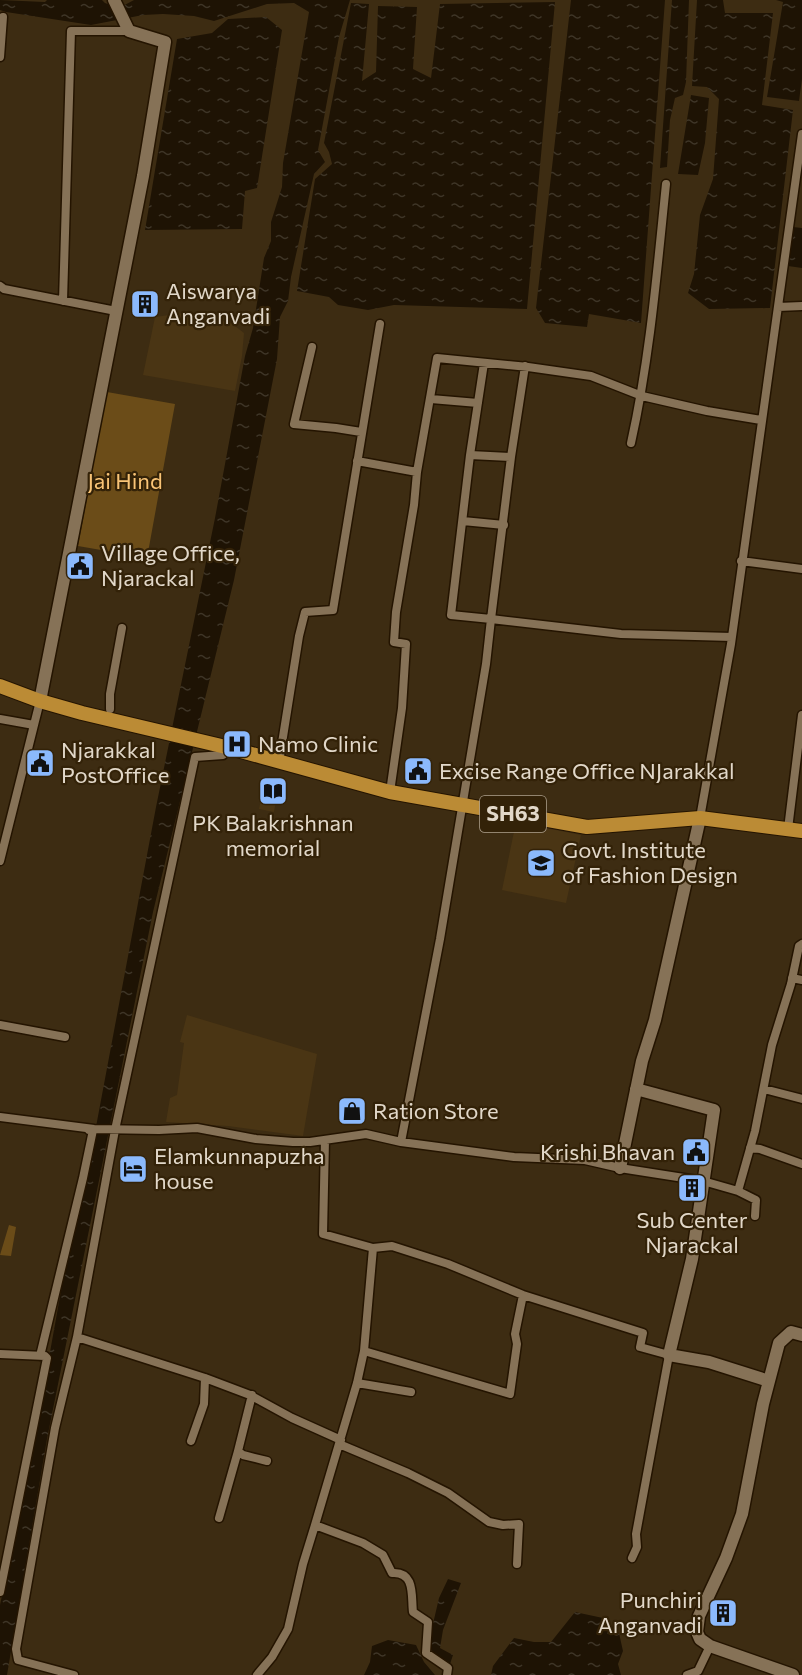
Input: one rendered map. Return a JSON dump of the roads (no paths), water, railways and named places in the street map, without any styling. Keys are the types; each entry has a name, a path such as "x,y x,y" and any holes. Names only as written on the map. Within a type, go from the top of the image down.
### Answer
{"main road":[{"name":"SH63","path":"0,686 40,701 230,748 390,792 461,805 587,827 700,818 802,831"}],"street":[{"path":"114,0 129,32"},
{"path":"0,57 3,18"},
{"path":"0,861 40,701 143,176 165,42 129,32 71,31 63,301"},
{"path":"620,1168 636,1089 655,1020 700,818 732,637 802,134"},
{"path":"632,443 642,396 666,184"},
{"path":"0,286 116,311"},
{"path":"778,307 802,306"},
{"path":"279,762 299,636 305,612 333,610 380,324"},
{"path":"312,347 294,424 361,432"},
{"path":"390,792 402,708 406,644 394,642 396,612 437,358 525,366 591,376 642,396 707,411 761,420"},
{"path":"484,363 470,454 451,615 621,634 732,637"},
{"path":"401,1142 440,939 486,664 511,457 525,366"},
{"path":"431,399 478,403"},
{"path":"470,454 511,457"},
{"path":"357,461 417,472"},
{"path":"463,520 504,525"},
{"path":"741,561 802,569"},
{"path":"110,709 110,694 122,628"},
{"path":"788,829 802,716"},
{"path":"0,719 34,725"},
{"path":"74,1675 18,1660 16,1649 55,1428 76,1336 115,1130 195,757 223,755 230,748"},
{"path":"738,1191 764,1089 772,1045 799,946 802,944"},
{"path":"792,978 802,980"},
{"path":"0,1025 64,1037"},
{"path":"632,1558 637,1547 636,1534 669,1355 692,1259 714,1110 636,1089"},
{"path":"764,1089 802,1099"},
{"path":"0,1117 93,1130 40,1356"},
{"path":"70,1128 115,1130 197,1128 256,1139 293,1142 366,1134 401,1142 514,1157 585,1160 702,1181 738,1191 756,1200 755,1216"},
{"path":"325,1140 323,1234 373,1248 392,1246 448,1264 524,1295 643,1333 640,1347 709,1362 769,1381"},
{"path":"750,1148 760,1149 802,1164"},
{"path":"257,1675 272,1657 288,1629 303,1564 357,1383 364,1351 373,1248"},
{"path":"364,1351 510,1394 517,1344 515,1334 524,1295"},
{"path":"793,1675 710,1646 700,1639 697,1632 699,1616 726,1558 742,1514 779,1343 791,1332 802,1335"},
{"path":"76,1336 252,1395 292,1418 448,1493 489,1522 503,1525 519,1524 517,1564"},
{"path":"0,1354 47,1358 0,1592"},
{"path":"191,1441 204,1404 205,1378"},
{"path":"357,1383 411,1392"},
{"path":"219,1518 252,1395"},
{"path":"238,1451 243,1455 267,1461"},
{"path":"315,1525 363,1543 383,1555 389,1562 388,1566 392,1572 405,1576 411,1584 413,1612 428,1622 426,1653 448,1668 447,1675"},
{"path":"687,1675 698,1671 702,1666 710,1646"}],"water":[{"path":"0,0 45,2 47,0 102,0 119,8 134,0 350,0 339,37 318,150 325,162 314,174 291,277 288,301 280,317 277,359 234,580 153,912 47,1439 7,1675 0,1675 0,1605 34,1441 66,1263 89,1164 156,807 215,518 245,356 253,328 264,258 271,241 271,222 282,187 283,163 309,12 294,3 267,4 214,21 194,16 163,14 143,15 91,25 6,12 0,10"},
{"path":"571,0 665,0 641,323 589,314 587,327 545,323 536,308"},
{"path":"672,0 689,0 686,82 683,95 675,98 670,120 667,167 660,168"},
{"path":"697,0 723,0 725,13 773,13 762,105 793,110 770,308 709,309 688,293 694,274 700,215 713,179 719,99 707,87 692,86"},
{"path":"776,0 802,0 802,79 799,101 767,97 783,2"},
{"path":"555,2 527,309 394,305 368,310 338,305 329,297 297,291 315,179 332,164 324,143 351,3 369,4 362,81 376,72 378,6 417,7 413,69 431,78 440,4"},
{"path":"266,17 282,30 257,188 245,191 242,229 145,230 177,39 212,33 228,19"},
{"path":"691,95 709,98 705,143 698,175 678,174"},
{"path":"793,227 802,228 802,268 788,266"},
{"path":"448,1579 461,1583 443,1630 440,1648 453,1655 450,1664 435,1655 428,1645 439,1598"},
{"path":"575,1612 603,1618 619,1633 623,1651 618,1664 621,1675 491,1675 493,1666 514,1638 534,1642 551,1642"},
{"path":"388,1640 416,1645 424,1662 435,1675 364,1675 370,1662 372,1646"}],"place":[{"name":"Aiswarya Anganvadi","path":"145,304"},
{"name":"Village Office, Njarackal","path":"80,566"},
{"name":"Namo Clinic","path":"237,744"},
{"name":"Njarakkal PostOffice","path":"40,763"},
{"name":"Excise Range Office NJarakkal","path":"418,771"},
{"name":"PK Balakrishnan memorial","path":"273,791"},
{"name":"Govt. Institute of Fashion Design","path":"541,863"},
{"name":"Ration Store","path":"352,1111"},
{"name":"Krishi Bhavan","path":"696,1152"},
{"name":"Elamkunnapuzha house","path":"133,1169"},
{"name":"Sub Center Njarackal","path":"692,1188"},
{"name":"Punchiri Anganvadi","path":"723,1613"}],"park label":[{"name":"Jai Hind","path":"125,481"}]}
